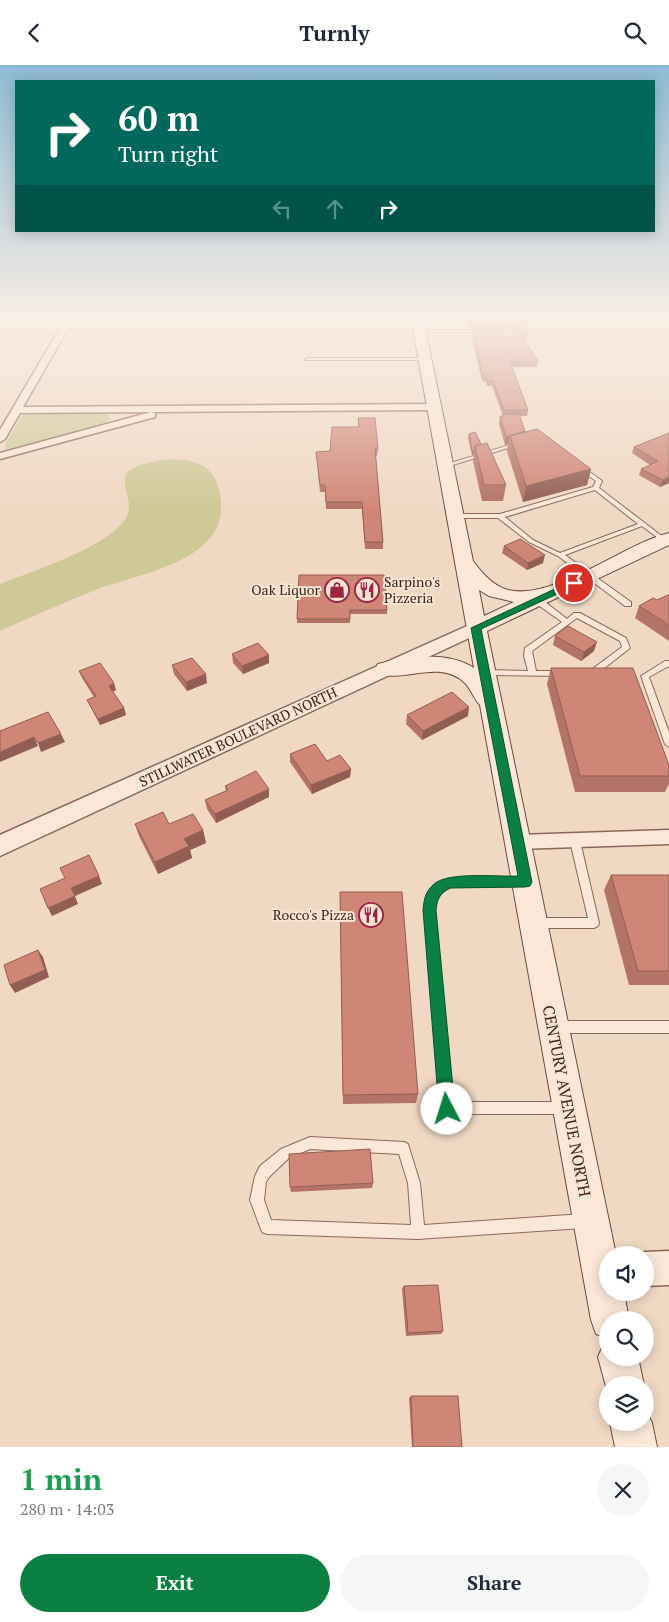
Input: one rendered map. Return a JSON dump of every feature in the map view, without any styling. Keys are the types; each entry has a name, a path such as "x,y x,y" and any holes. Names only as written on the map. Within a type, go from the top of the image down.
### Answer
{"main road":[{"path":"429,382 444,466"},
{"name":"CENTURY AVENUE NORTH","path":"444,466 590,1221 599,1252"},
{"path":"476,628 667,539"},
{"path":"462,559 480,582 494,591 517,597 541,598"},
{"path":"386,669 434,665 458,669 473,679 490,703"},
{"path":"633,1431 636,1447"}],"street":[{"path":"0,439 33,382"},
{"path":"17,410 434,407"},
{"path":"0,456 172,409"},
{"name":"STILLWATER BOULEVARD NORTH","path":"0,846 476,628"},
{"path":"517,842 669,837"},
{"path":"654,1269 669,1268"}],"lane":[{"path":"444,466 524,442"},
{"path":"574,463 598,481 596,489"},
{"path":"454,516 500,516 596,489"},
{"path":"596,489 642,524 667,539"},
{"path":"500,516 531,541 560,555 628,604"},
{"path":"560,555 642,524"},
{"path":"541,598 566,622"},
{"path":"533,673 528,650 577,615 623,640 626,648 590,675 582,676"},
{"path":"669,664 665,664 645,676 669,743"},
{"path":"485,673 572,675"},
{"path":"533,923 594,923 575,841"},
{"path":"525,882 450,883 439,887 431,897 430,910 447,1109 569,1109"},
{"path":"553,1027 669,1027"},
{"path":"418,1232 414,1183 404,1148 310,1143 285,1153 265,1171 260,1181 257,1200 267,1227 418,1232 590,1221"}],"shaded area":[{"path":"26,413 101,413 108,415 110,419 101,425 15,449 6,449 5,444 21,417"},
{"path":"162,460 195,462 206,468 216,480 221,506 218,525 208,540 194,552 176,563 98,589 0,631 0,584 70,557 105,538 119,527 129,511 125,483 127,472 139,465"}],"building":[{"path":"494,382 518,382 528,410 504,410"},
{"path":"503,414 519,414 525,431 506,437 500,416 504,416"},
{"path":"358,418 375,418 378,449 375,449 383,542 365,542 362,502 326,502 325,485 320,485 316,452 330,451 332,427 359,427"},
{"path":"537,429 591,469 526,486 510,436"},
{"path":"475,432 481,444 475,446 475,450 472,451 469,434"},
{"path":"669,433 669,477 663,480 641,469 658,461 634,447"},
{"path":"487,443 506,485 484,485 475,446"},
{"path":"520,539 545,555 528,563 504,546"},
{"path":"299,575 384,575 387,610 350,610 350,619 297,619"},
{"path":"668,595 669,625 639,606 653,598 657,600"},
{"path":"568,626 597,642 584,652 555,636"},
{"path":"258,643 269,655 242,666 232,654"},
{"path":"192,658 206,674 186,682 172,665"},
{"path":"100,663 114,683 109,686 124,708 98,719 87,700 96,696 79,671"},
{"path":"551,668 633,668 669,765 669,776 580,776"},
{"path":"452,692 469,707 423,731 407,715"},
{"path":"48,712 61,734 38,743 34,737 0,752 0,731"},
{"path":"315,744 327,761 340,755 351,769 311,785 290,754"},
{"path":"256,771 269,789 215,814 205,800 228,790 225,786"},
{"path":"163,812 169,824 193,814 203,830 184,839 189,846 155,862 135,824"},
{"path":"89,855 99,876 71,888 75,896 48,908 40,889 65,878 60,868"},
{"path":"611,875 669,875 669,971 638,971"},
{"path":"340,892 402,892 418,1094 343,1095"},
{"path":"38,950 45,970 10,985 4,965"},
{"path":"370,1149 373,1183 290,1187 289,1154"},
{"path":"438,1285 443,1331 408,1333 404,1286"},
{"path":"411,1396 458,1396 462,1447 413,1447"}],"place":[{"name":"Oak Liquor","path":"337,590"},
{"name":"Sarpino's Pizzeria","path":"367,590"},
{"name":"Rocco's Pizza","path":"371,915"}],"route":[{"path":"447,1109 430,910 431,897 439,887 450,883 525,882 476,628 574,583"}]}
